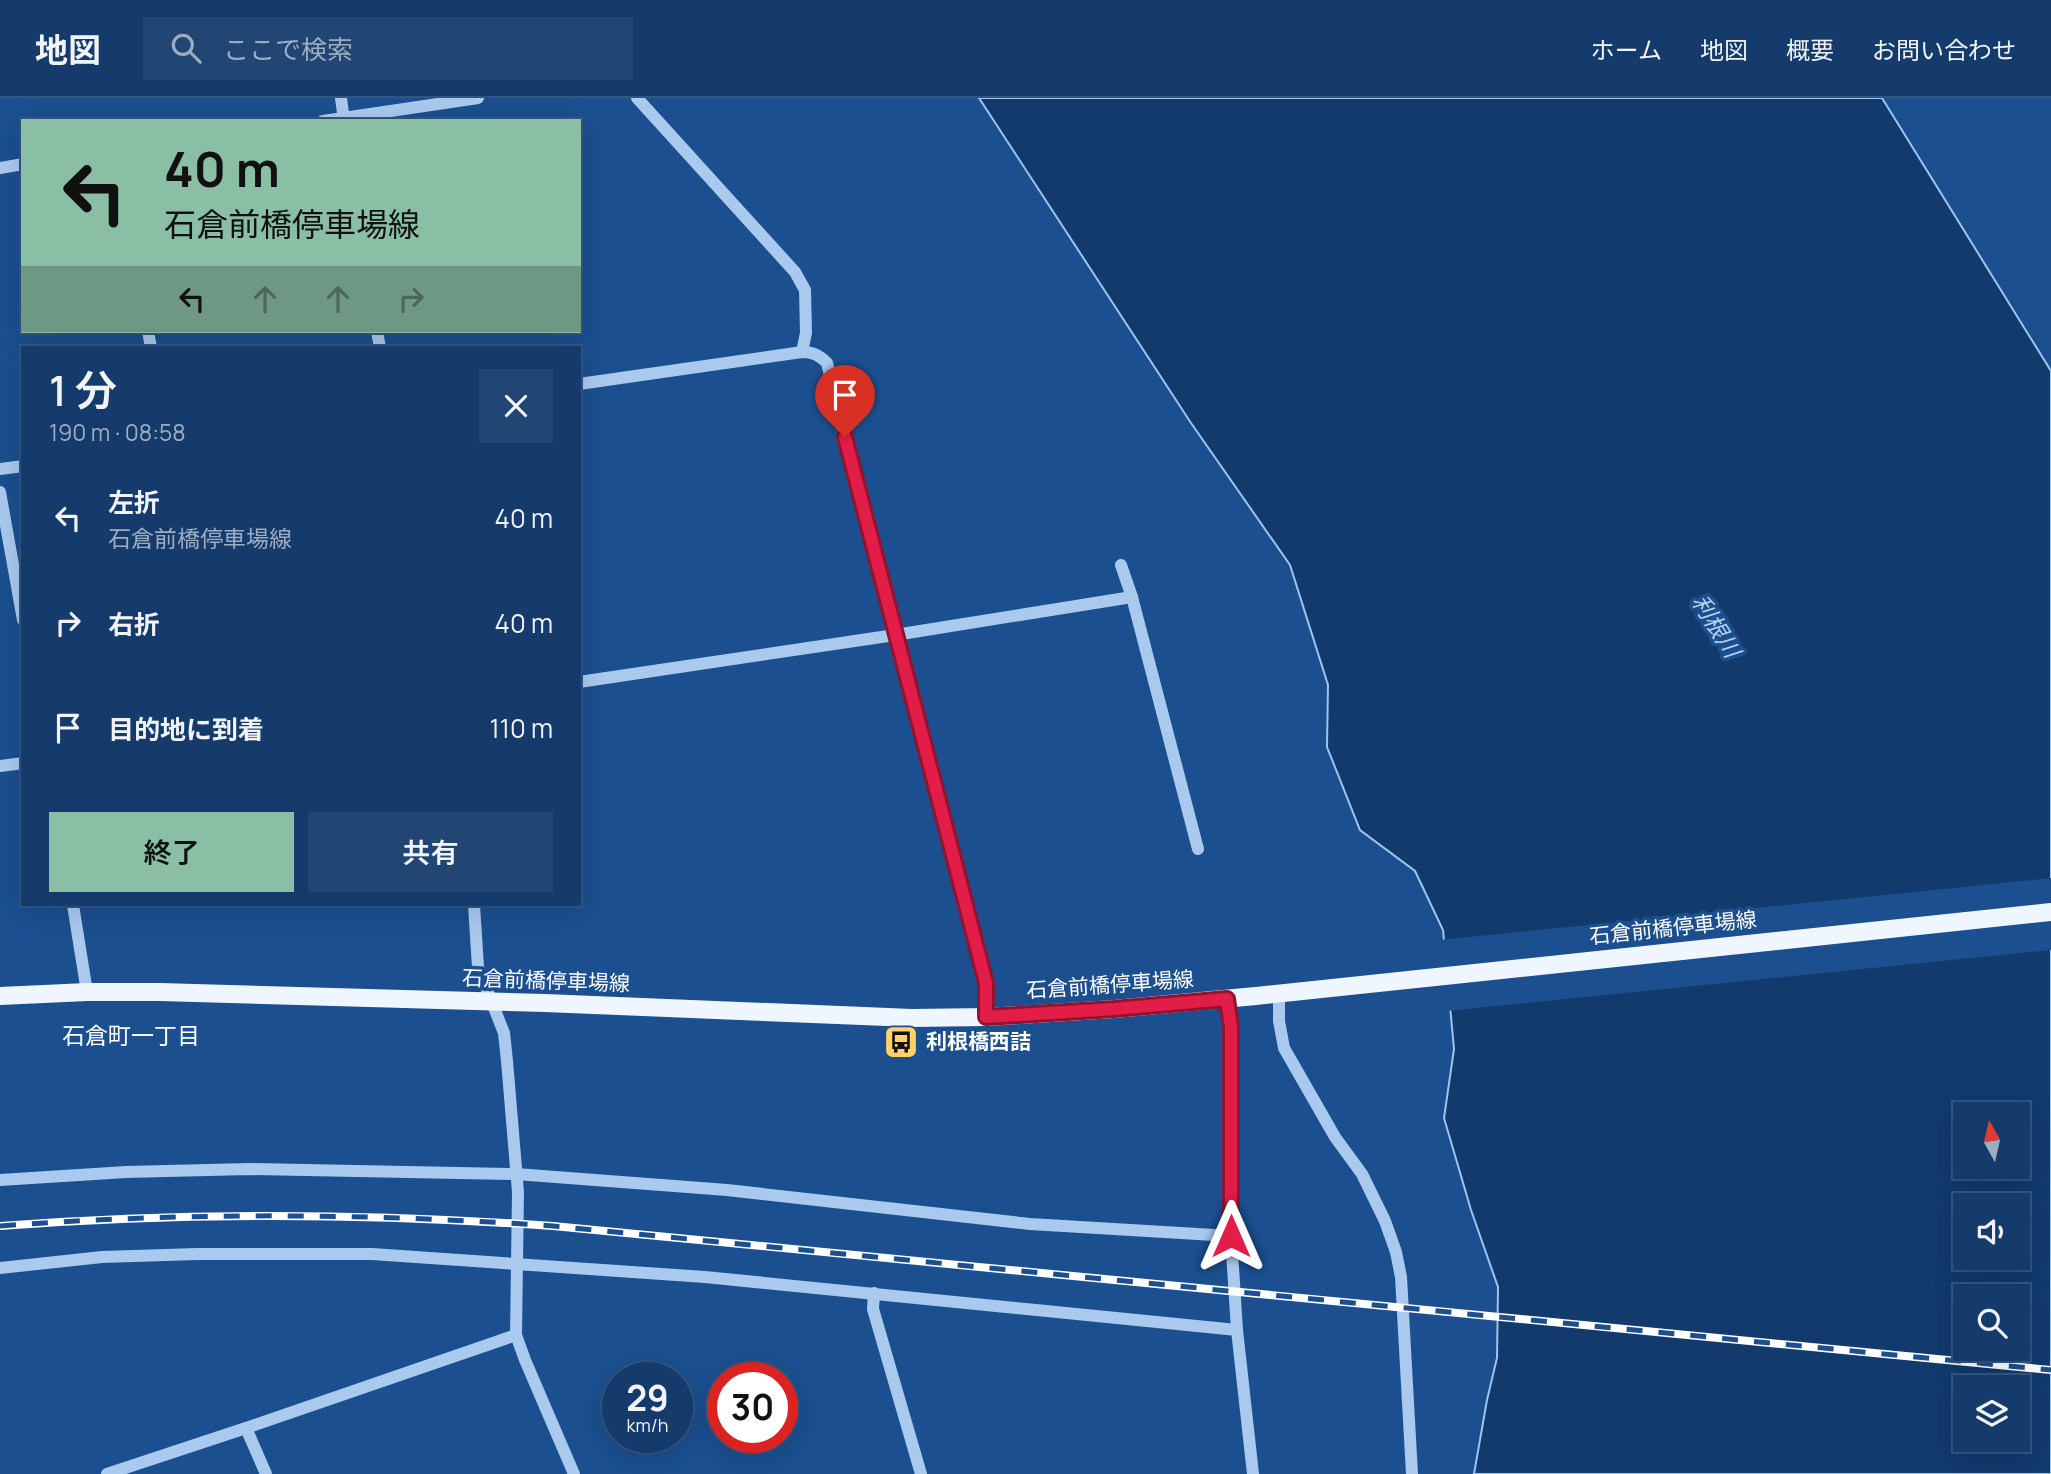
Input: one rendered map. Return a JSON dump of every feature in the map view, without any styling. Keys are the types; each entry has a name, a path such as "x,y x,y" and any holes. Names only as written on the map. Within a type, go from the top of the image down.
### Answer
{"main road":[{"name":"石倉前橋停車場線","path":"0,996 87,992 186,993 899,1017 986,1017 1227,999 2051,912"}],"street":[{"path":"341,98 344,119 478,98"},
{"path":"637,98 795,272 805,290 806,333 802,352"},
{"path":"0,168 21,164"},
{"path":"581,384 802,352 813,352 827,363 986,983 986,1017"},
{"path":"0,470 21,466"},
{"path":"0,492 21,609"},
{"path":"1121,565 1132,597 1198,849"},
{"path":"581,682 1132,597"},
{"path":"0,766 21,763"},
{"path":"73,906 87,992"},
{"path":"474,906 478,967 504,1033 518,1192 516,1335 574,1474"},
{"path":"1279,993 1279,1021 1284,1048 1335,1137 1362,1174 1385,1221 1396,1252 1401,1277 1412,1474"},
{"path":"1227,999 1231,1027 1231,1236 1237,1330 1252,1472 1237,1474"},
{"path":"0,1180 126,1172 249,1169 516,1174 727,1190 1030,1224 1231,1236"},
{"path":"0,1268 102,1257 372,1254 517,1263 874,1293 1237,1330"},
{"path":"874,1293 873,1310 921,1474"},
{"path":"107,1474 516,1335"},
{"path":"246,1428 266,1474"}],"water":[{"name":"利根川","path":"979,98 1882,98 2051,371 2051,1474 1474,1474 1497,1358 1498,1287 1471,1210 1444,1118 1454,1049 1443,930 1415,871 1360,830 1327,747 1328,685 1290,565 1191,423"}],"pier":[{"path":"2051,878 2051,950 1447,1011 1440,940"}],"railway":[{"path":"0,1226 207,1216 345,1217 553,1226 2051,1370"}],"place":[{"name":"利根橋西詰","path":"901,1042"}],"district":[{"name":"石倉町一丁目","path":"131,1036"}],"route":[{"path":"845,437 986,983 986,1017 1227,999 1231,1027 1231,1236"}]}
